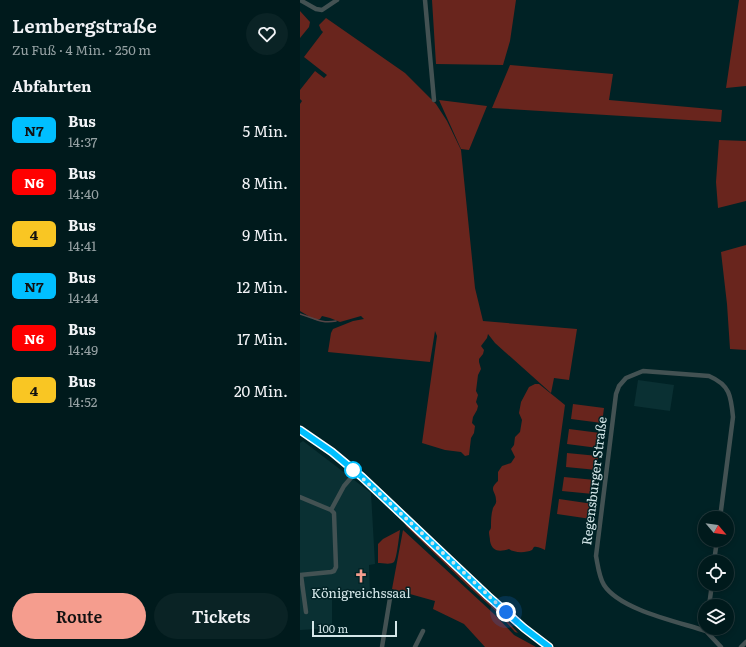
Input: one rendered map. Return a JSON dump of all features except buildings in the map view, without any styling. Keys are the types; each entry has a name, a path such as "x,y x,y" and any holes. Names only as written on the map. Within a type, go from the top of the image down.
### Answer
{"street":[{"path":"300,0 316,9 322,10 337,0"},
{"path":"425,0 434,100"},
{"name":"Regensburger Straße","path":"698,626 640,610 617,598 604,585 600,574 596,556 616,394 619,386 626,378 643,371 709,376 718,380 728,390 732,404 733,417 721,511"},
{"path":"300,430 332,452 356,472 492,600 524,628 549,647"},
{"path":"331,510 344,486 356,472"},
{"path":"300,497 331,510 334,513 335,520 336,567 334,571 301,575 306,612"},
{"path":"382,647 391,592"},
{"path":"415,647 422,632"},
{"path":"712,635 721,647"},
{"path":"741,647 746,642"}],"shaded area":[{"path":"432,0 516,0 510,41 503,65 436,64"},
{"path":"739,0 746,0 746,86 726,88"},
{"path":"300,11 310,22 309,27 300,38"},
{"path":"326,18 405,73 436,104 447,121 461,150 475,288 483,321 577,329 569,380 554,378 551,393 495,343 488,334 481,346 484,350 479,359 481,369 478,375 476,391 478,395 476,402 478,406 473,417 472,423 475,426 474,433 471,438 469,455 465,456 461,452 445,450 422,443 437,336 435,331 430,362 328,352 333,329 353,321 364,319 361,316 340,322 322,316 320,319 315,320 300,311 300,104 302,101 300,99 300,90 315,71 324,78 327,75 304,57 323,32 319,25"},
{"path":"510,65 613,74 609,100 722,110 721,122 492,108"},
{"path":"439,100 487,106 469,150 461,149"},
{"path":"719,140 746,141 746,201 718,208 716,182"},
{"path":"746,245 746,350 730,349 721,252"},
{"path":"638,380 674,385 670,411 634,406"},
{"path":"539,384 565,405 545,550 534,547 532,550 523,552 517,552 509,549 503,551 497,550 491,545 489,533 491,528 492,510 496,503 493,486 498,481 498,472 502,466 511,463 515,457 511,449 514,445 515,437 520,432 522,420 519,413 521,402 529,387"},
{"path":"573,404 604,408 602,423 571,419"},
{"path":"569,429 600,433 598,448 567,444"},
{"path":"303,441 371,493 375,564 369,565 370,595 332,597 332,628 300,630 300,443"},
{"path":"567,453 598,456 597,470 566,467"},
{"path":"564,477 595,480 593,494 562,491"},
{"path":"559,499 593,504 591,519 557,514"},
{"path":"405,523 501,614 518,633 515,632 498,613 406,526"},
{"path":"400,530 394,562 389,564 378,563 378,544 383,539"},
{"path":"403,530 494,614 514,635 536,647 485,647 464,624 433,609 435,601 392,589"}],"waterway":[{"path":"300,314 326,322 336,321"}],"bus line":[{"name":"N7","path":"300,430 332,452 362,477 488,596 524,628 549,647"}],"place":[{"name":"Königreichssaal","path":"361,576"}],"route":[{"path":"353,470 506,612"}]}
